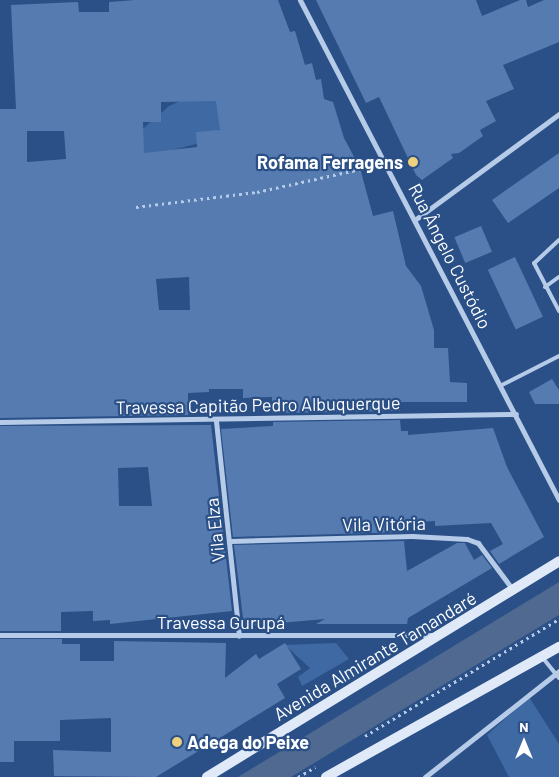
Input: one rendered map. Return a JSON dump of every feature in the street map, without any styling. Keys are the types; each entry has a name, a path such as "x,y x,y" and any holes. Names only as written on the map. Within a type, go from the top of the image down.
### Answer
{"main road":[{"name":"Avenida Almirante Tamandaré","path":"207,777 442,635 559,561"},
{"path":"326,777 559,647"}],"street":[{"name":"Rua Ângelo Custódio","path":"300,0 502,384 559,500"},
{"path":"416,219 559,114"},
{"name":"Travessa Capitão Pedro Albuquerque","path":"0,422 216,421 516,414"},
{"name":"Vila Elza","path":"216,421 231,541 239,636"},
{"name":"Vila Vitória","path":"231,541 412,536 467,539 478,542 513,590"},
{"name":"Travessa Gurupá","path":"0,635 442,635"},
{"path":"425,777 558,674"}],"lane":[{"path":"559,240 534,263 559,311"},
{"path":"545,287 559,277"},
{"path":"502,384 559,356"},
{"path":"542,657 558,674"}],"path":[{"path":"136,207 258,192 387,164"},
{"path":"357,741 559,619"},
{"path":"298,777 324,762"}],"shaded area":[{"path":"194,95 220,96 225,126 196,144 153,155 125,151 138,133 169,106"},
{"path":"559,582 559,615 291,777 238,777"},
{"path":"336,643 349,659 302,686 298,677 310,668 285,645"},
{"path":"529,697 559,744 559,777 509,777 487,735"}],"building":[{"path":"135,0 278,0 290,32 295,31 305,65 312,63 316,80 321,79 324,99 333,102 344,138 360,168 373,216 393,211 406,266 421,286 434,330 434,348 448,348 450,382 467,383 467,402 400,402 400,411 272,413 272,397 243,398 243,389 209,389 209,392 188,393 188,415 0,418 0,109 16,109 11,5 78,2 79,12 109,12 109,2","holes":["216,101 220,130 196,132 197,147 144,153 143,122 161,122 161,102","27,131 64,131 66,159 27,162","189,277 190,310 159,310 156,279"]},
{"path":"316,0 476,0 482,16 520,0 526,0 528,7 544,0 559,0 559,42 503,65 514,89 486,101 496,121 480,130 483,136 459,153 451,154 453,158 422,180 416,175 379,97 366,103"},
{"path":"559,153 559,188 508,223 492,200"},
{"path":"481,226 492,252 465,263 454,237"},
{"path":"515,257 543,317 516,329 488,270"},
{"path":"552,379 559,390 559,404 535,404 529,392"},
{"path":"400,420 401,431 408,431 408,435 493,428 507,467 544,537 499,564 490,551 503,544 491,523 435,526 435,521 404,523 404,532 233,537 221,429 273,426 273,422"},
{"path":"211,425 232,611 110,624 110,620 93,621 93,611 61,612 61,631 0,631 0,426","holes":["148,467 152,506 119,506 118,468"]},
{"path":"404,541 407,571 457,543 465,543 474,560 482,555 492,568 408,618 407,624 316,624 325,619 244,626 234,545"},
{"path":"0,639 62,639 62,644 80,644 80,661 114,661 114,641 226,643 225,678 256,654 259,659 285,643 301,669 277,684 285,698 156,777 54,776 53,750 111,752 111,718 60,720 60,741 14,741 14,762 0,762"}],"place":[{"name":"Rofama Ferragens","path":"413,162"},
{"name":"Adega do Peixe","path":"177,742"}]}
